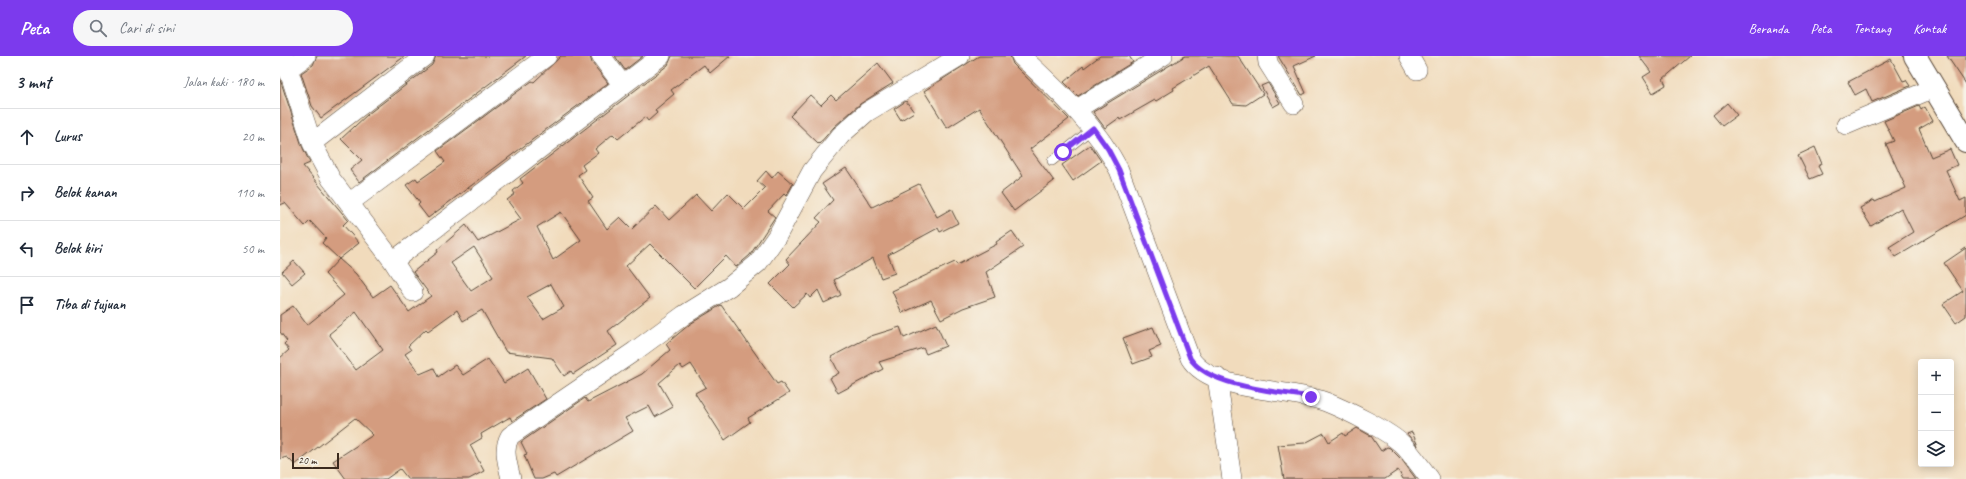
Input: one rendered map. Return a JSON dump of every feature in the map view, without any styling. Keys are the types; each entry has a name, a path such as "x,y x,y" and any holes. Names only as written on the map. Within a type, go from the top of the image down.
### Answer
{"main road":[{"path":"1915,56 1966,140"}],"street":[{"path":"306,56 286,63 312,143 331,179 393,261 413,292"},
{"path":"312,143 425,56"},
{"path":"349,203 547,56"},
{"path":"601,56 622,84"},
{"path":"393,261 622,84 661,56"},
{"path":"511,479 505,453 505,444 510,436 635,352 684,315 729,287 758,263 777,236 812,171 841,135 866,112 960,56"},
{"path":"1021,56 1077,109 1108,149 1119,170 1190,358 1198,369 1240,386 1311,397 1326,402 1390,434 1403,446 1430,479"},
{"path":"1077,109 1163,56"},
{"path":"1267,56 1268,63 1294,104"},
{"path":"1846,126 1934,88"},
{"path":"1217,377 1232,479"}],"lane":[{"path":"1052,162 1093,128"}],"building":[{"path":"317,56 405,56 321,118 312,106 301,73 313,65"},
{"path":"436,56 526,56 359,182 350,170 362,160 341,139 368,114 432,65"},
{"path":"561,56 590,56 592,63 608,83 428,218 418,205 420,203 406,185 416,178 418,181 445,162 437,151 532,81 534,82"},
{"path":"615,56 643,56 625,70"},
{"path":"672,56 730,56 710,73 704,65 671,90 674,94 655,110 657,113 648,121 645,117 618,139 613,134 595,149 598,153 582,165 585,170 578,175 593,198 588,201 607,229 620,217 632,229 656,206 669,220 696,195 711,211 728,193 744,209 765,188 757,181 766,171 772,178 778,171 793,184 786,196 784,194 768,211 775,217 750,255 736,267 726,256 694,288 650,244 626,266 650,298 608,331 617,345 573,374 571,371 564,376 552,358 506,352 482,310 463,321 457,310 428,331 426,329 408,346 411,350 405,354 420,374 434,368 438,377 455,365 463,375 488,359 504,383 528,368 546,399 512,421 510,417 481,434 482,438 470,445 484,471 469,479 408,479 400,469 386,479 346,479 333,461 373,435 355,418 295,465 287,457 280,459 280,358 289,350 284,344 287,341 280,332 280,315 293,306 307,325 344,295 325,274 339,259 356,274 373,297 390,285 409,312 431,296 413,272 438,252 437,250 466,225 478,242 521,219 507,200 515,194 513,191 523,183 520,179 668,65","holes":["561,212 581,240 553,260 537,227","474,247 493,277 471,291 451,263","551,284 564,307 543,319 527,297","356,312 383,350 356,370 329,334"]},
{"path":"979,56 1010,56 1013,64 1069,119 1030,149 1054,181 1014,211 1001,193 1023,176 979,108 947,128 924,91"},
{"path":"1100,56 1129,56 1133,62 1078,96 1064,82 1083,66 1084,68"},
{"path":"1185,56 1238,56 1263,94 1246,105 1233,104 1209,66 1173,88 1174,90 1156,101 1155,100 1120,120 1119,118 1105,128 1093,112"},
{"path":"1278,56 1316,56 1294,66 1306,93 1302,95"},
{"path":"1639,56 1690,56 1663,79 1666,85 1653,93 1643,77 1651,72"},
{"path":"1947,56 1966,56 1966,84"},
{"path":"1891,59 1903,81 1906,80 1910,86 1872,102 1866,89 1855,95 1848,82"},
{"path":"878,63 893,83 860,104 834,127 819,144 790,116 810,95 821,105 831,95 836,100"},
{"path":"280,79 302,146 310,163 303,166 348,220 343,225 359,243 339,259 322,243 326,238 310,221 305,226 285,203 280,205"},
{"path":"1268,83 1280,103 1273,107 1261,86"},
{"path":"906,101 914,112 901,120 894,109"},
{"path":"1727,103 1737,115 1722,126 1713,115"},
{"path":"1919,106 1921,110 1925,107 1933,121 1919,129 1931,157 1950,149 1957,165 1946,170 1960,201 1966,198 1966,215 1896,257 1889,247 1913,232 1901,208 1871,226 1860,208 1874,200 1875,202 1906,188 1886,144 1894,141 1884,121"},
{"path":"1090,145 1101,161 1073,181 1062,165"},
{"path":"1815,147 1822,164 1818,166 1822,174 1810,179 1798,155"},
{"path":"846,168 872,207 919,184 937,217 951,209 958,223 940,232 938,228 888,255 895,273 881,278 873,258 834,280 841,295 824,303 818,290 810,298 807,294 793,307 770,284 790,264 786,259 821,222 816,218 833,200 822,184"},
{"path":"1012,231 1023,247 986,272 995,297 963,308 941,319 931,300 902,313 892,291 955,262 957,265 997,244 996,242"},
{"path":"1966,248 1966,316 1956,323 1943,304 1963,291 1944,263"},
{"path":"294,261 305,273 292,284 282,272"},
{"path":"721,305 777,384 781,382 789,393 748,418 750,422 725,440 695,393 706,387 691,364 683,369 680,365 659,383 673,407 655,417 649,406 625,418 633,431 556,477 554,474 542,479 534,479 524,455 527,454 521,442 585,398 588,402 642,374 670,350 666,344 690,324"},
{"path":"936,324 946,346 926,354 923,348 879,362 883,369 838,393 830,378 839,373 831,357 871,336 900,327 904,338"},
{"path":"1153,327 1161,346 1149,351 1152,357 1133,364 1123,338"},
{"path":"1357,428 1371,436 1381,451 1387,447 1390,448 1402,460 1416,479 1403,479 1398,470 1385,479 1284,479 1278,445 1305,443 1324,433 1329,442 1343,433 1345,436"},
{"path":"1412,432 1418,446 1407,434"}],"route":[{"path":"1063,152 1093,128 1108,149 1119,170 1190,358 1198,369 1240,386 1311,397"}]}
